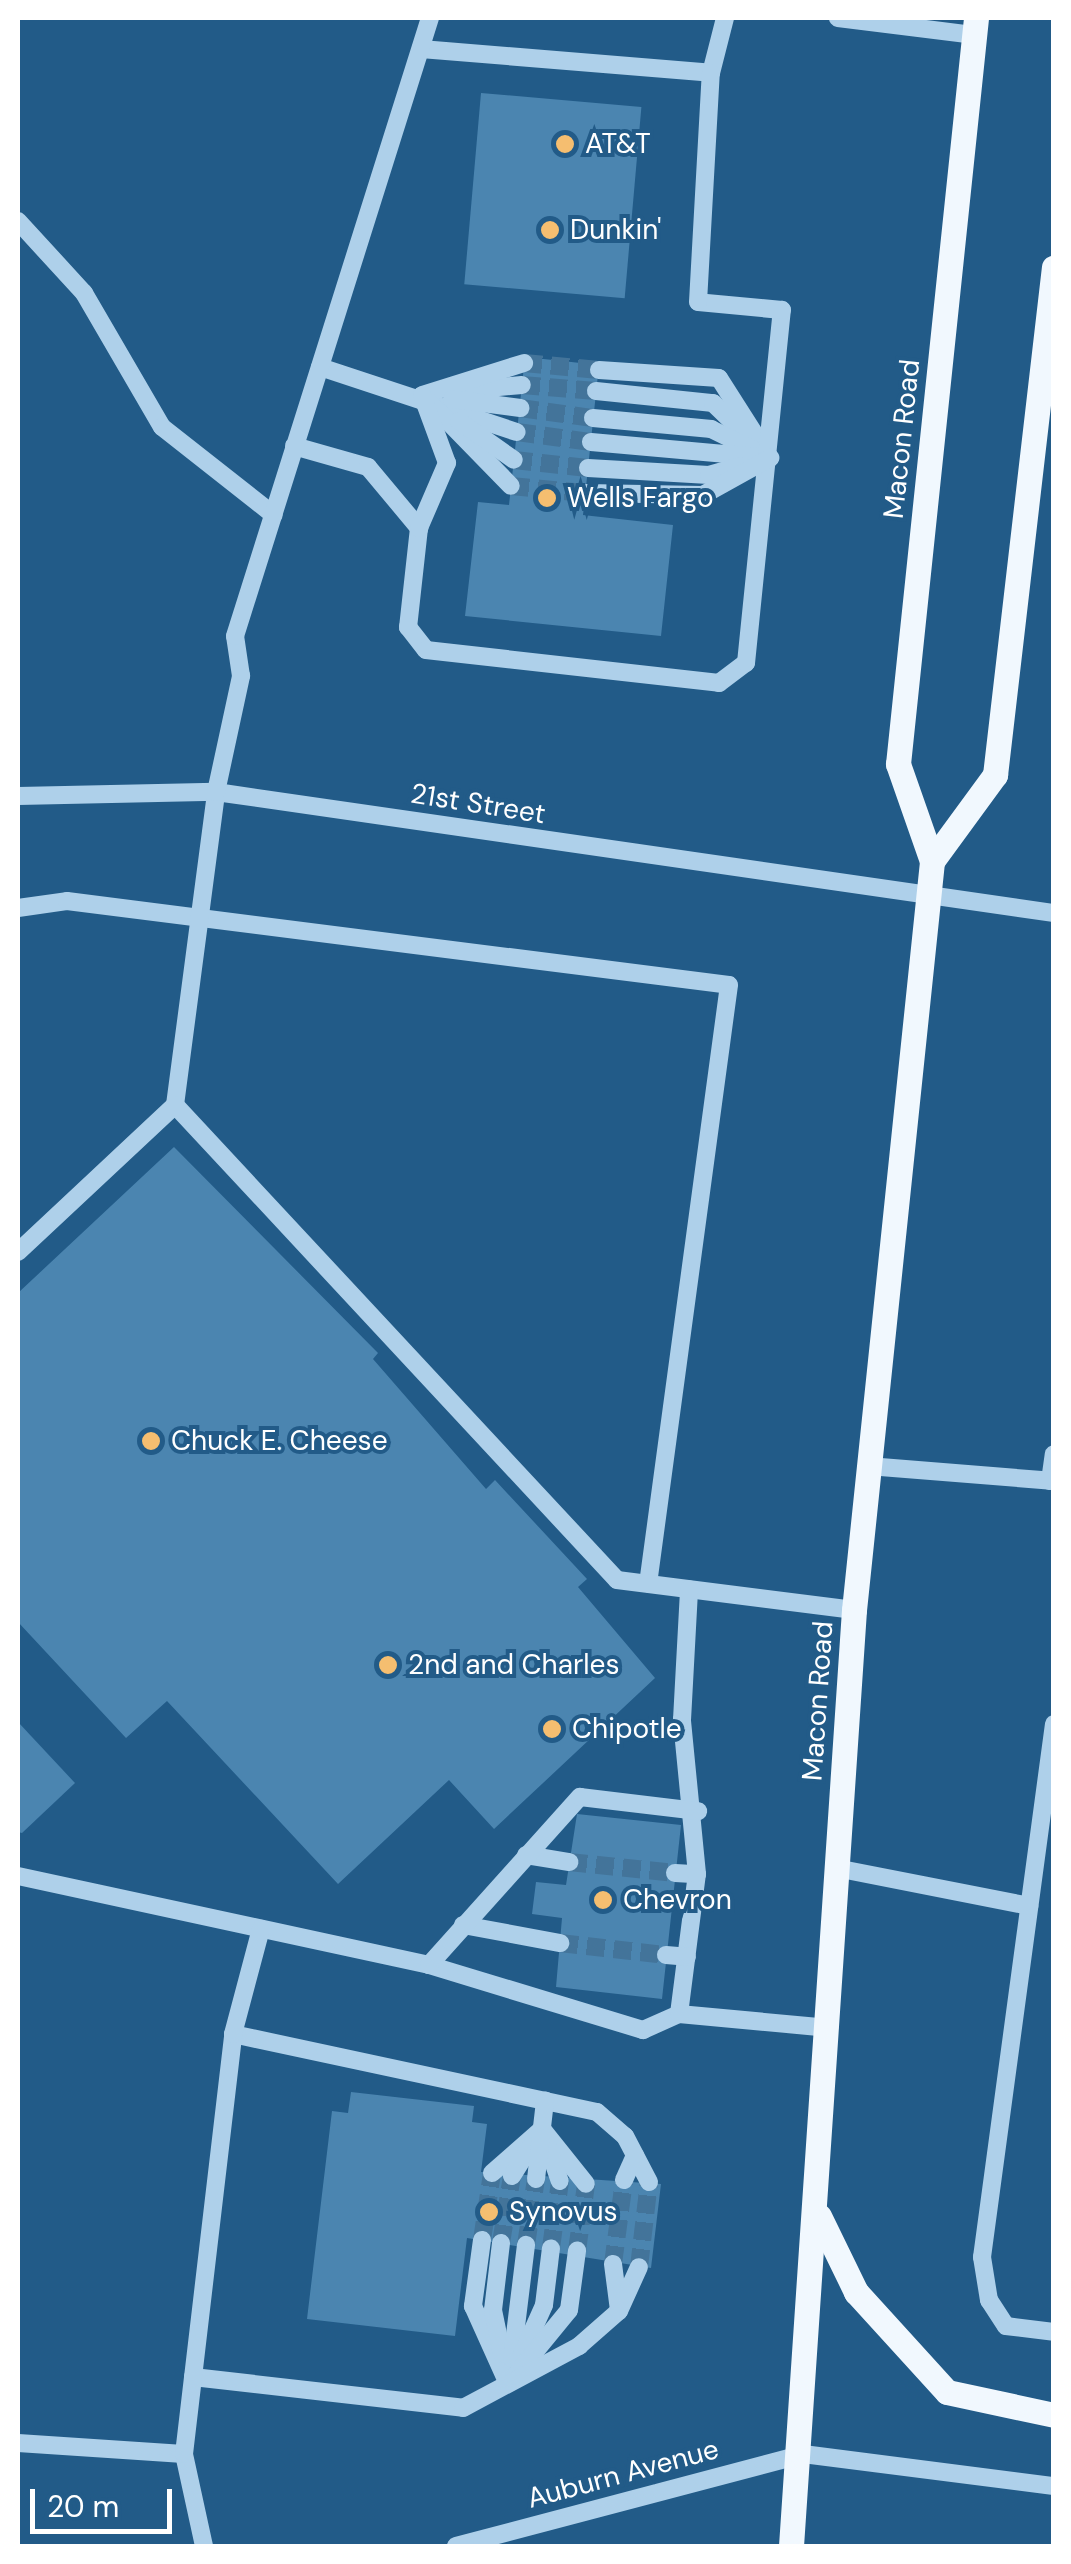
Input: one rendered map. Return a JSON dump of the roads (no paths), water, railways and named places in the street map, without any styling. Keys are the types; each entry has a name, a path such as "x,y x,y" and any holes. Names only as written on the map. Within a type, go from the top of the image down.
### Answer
{"main road":[{"name":"Macon Road","path":"791,2546 803,2454 854,1610 932,861 898,764 976,26"},
{"path":"932,861 994,775 1047,382 1054,267"},
{"path":"818,2213 856,2292 947,2392 1054,2415"}],"street":[{"path":"18,1252 175,1104 204,918 216,792 242,676 234,636 430,18"},
{"path":"422,395 447,462 419,528 408,627 426,650 719,683 746,664 754,635 782,310 698,302 711,73 724,18"},
{"path":"838,18 976,26"},
{"path":"421,49 711,73"},
{"path":"18,221 84,293 162,427 274,515"},
{"path":"422,395 524,363"},
{"path":"320,367 422,395 517,432"},
{"path":"599,370 719,378 770,458"},
{"path":"422,395 522,385"},
{"path":"596,391 713,404 770,458"},
{"path":"422,395 520,408"},
{"path":"422,395 514,460"},
{"path":"422,395 511,486"},
{"path":"594,418 712,430 770,458"},
{"path":"591,442 770,458"},
{"path":"294,446 368,468 419,528"},
{"path":"588,468 708,475 770,458"},
{"path":"585,493 704,494 770,458"},
{"name":"21st Street","path":"18,796 216,792 1054,913"},
{"path":"18,908 67,900 728,986 648,1584"},
{"path":"175,1104 618,1580 854,1610"},
{"path":"868,1466 1052,1481 1054,1454"},
{"path":"679,2014 696,1874 698,1811 682,1720 689,1589"},
{"path":"1054,1724 982,2256 990,2300 1006,2326 1054,2332"},
{"path":"430,1965 580,1797 698,1811"},
{"path":"526,1856 569,1862"},
{"path":"836,1868 1029,1906"},
{"path":"675,1873 696,1874"},
{"path":"18,1876 430,1965 643,2030 679,2014 829,2028"},
{"path":"462,1925 560,1944"},
{"path":"204,2546 184,2454 233,2034 260,1929"},
{"path":"666,1955 688,1956"},
{"path":"233,2034 597,2112 634,2155 648,2182"},
{"path":"536,2179 545,2101"},
{"path":"492,2174 542,2129"},
{"path":"512,2176 542,2129"},
{"path":"542,2129 560,2181"},
{"path":"542,2129 586,2184"},
{"path":"624,2180 634,2155"},
{"path":"492,2241 493,2310 508,2384"},
{"path":"508,2384 526,2245"},
{"path":"508,2384 544,2305 551,2248"},
{"path":"508,2384 569,2310 577,2251"},
{"path":"613,2264 618,2311"},
{"path":"193,2377 463,2408 579,2346 618,2311 639,2267"},
{"path":"18,2443 184,2454"},
{"path":"803,2454 1054,2486"},
{"name":"Auburn Avenue","path":"457,2546 803,2454"}],"tunnel":[{"path":"524,363 599,370"},
{"path":"522,385 596,391"},
{"path":"520,408 593,418"},
{"path":"517,432 591,442"},
{"path":"514,460 588,468"},
{"path":"511,486 585,493"},
{"path":"569,1862 675,1873"},
{"path":"560,1943 666,1955"},
{"path":"482,2240 492,2173"},
{"path":"501,2243 512,2176"},
{"path":"526,2245 536,2179"},
{"path":"613,2264 624,2180"},
{"path":"551,2248 560,2181"},
{"path":"639,2267 649,2182"},
{"path":"577,2251 586,2184"}],"place":[{"name":"AT&T","path":"565,144"},
{"name":"Dunkin'","path":"550,230"},
{"name":"Wells Fargo","path":"547,498"},
{"name":"Chuck E. Cheese","path":"151,1441"},
{"name":"2nd and Charles","path":"388,1665"},
{"name":"Chipotle","path":"552,1729"},
{"name":"Chevron","path":"603,1900"},
{"name":"Synovus","path":"489,2212"}]}
